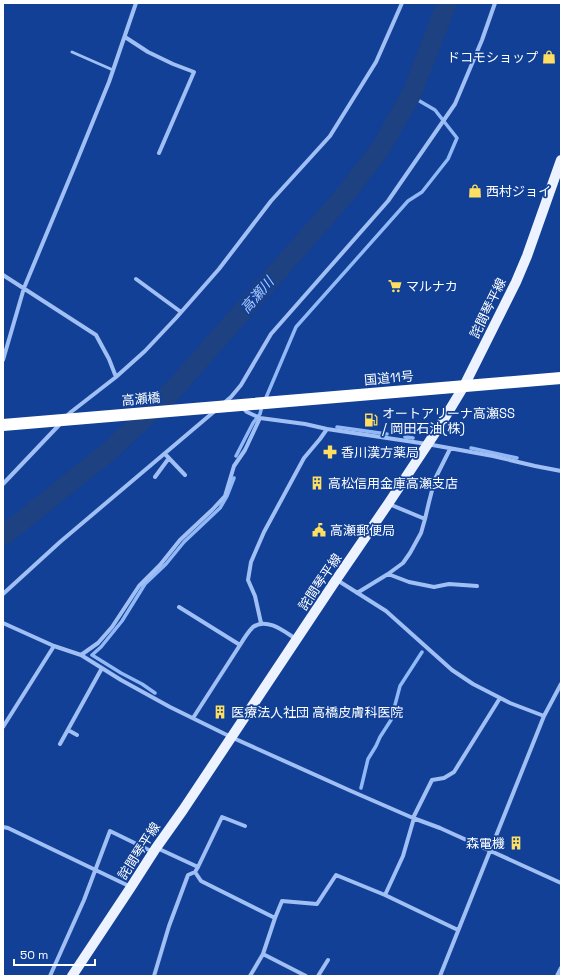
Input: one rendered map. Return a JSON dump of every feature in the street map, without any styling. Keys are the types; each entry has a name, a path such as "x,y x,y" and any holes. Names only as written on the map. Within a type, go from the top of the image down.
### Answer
{"highway":[{"name":"国道11号","path":"220,406 561,378"},
{"name":"高瀬橋","path":"63,420 220,406"},
{"path":"3,425 63,420"}],"main road":[{"name":"詫間琴平線","path":"72,976 388,504 464,386 516,282 527,256 561,160"}],"street":[{"path":"3,360 24,288 113,70 136,3"},
{"path":"3,484 71,412 116,377 145,351 219,269 271,201 330,136 376,62 402,3"},
{"path":"3,594 60,542 231,397 241,385 271,334 388,201 455,104 482,40 495,3"},
{"path":"125,37 148,52 172,64 194,72 159,153"},
{"path":"3,275 96,335 116,377"},
{"path":"136,278 181,312"},
{"path":"239,405 248,412 260,418 450,448 561,471"},
{"path":"81,655 98,643 112,627 139,586 160,565 180,540 225,496 234,466 245,450 260,418"},
{"path":"261,624 255,596 248,580 251,562 264,532 304,458 327,429"},
{"path":"357,593 388,574 403,563 407,558 421,533 435,479 450,448"},
{"path":"165,454 185,475"},
{"path":"155,478 168,458"},
{"path":"388,504 425,519"},
{"path":"388,574 409,582 434,587 449,584 477,586"},
{"path":"336,580 386,611 452,670 473,684 510,704 544,716"},
{"path":"179,607 240,645"},
{"path":"3,623 54,646 81,655 128,684 170,707 231,737 490,850 561,883"},
{"path":"194,718 240,645 253,628 261,624 270,624 297,639"},
{"path":"3,726 54,646"},
{"path":"60,744 102,668"},
{"path":"440,976 544,716 561,684"},
{"path":"385,895 403,856 414,818 432,780 444,778 454,772 500,698"},
{"path":"68,730 77,735"},
{"path":"154,976 169,926 188,875 195,872 198,867 222,817 245,826"},
{"path":"3,827 8,828 132,887"},
{"path":"50,976 84,900 110,831 198,867"},
{"path":"195,872 201,881 274,918"},
{"path":"250,976 263,954 274,918 282,901 317,904 336,875 385,895 458,930"},
{"path":"263,954 306,976"},
{"path":"318,976 328,960"},
{"path":"557,976 561,968"}],"lane":[{"path":"72,52 113,70"}],"waterway":[{"name":"高瀬川","path":"3,536 113,448 175,388 343,197 381,148 412,93 447,3"},
{"path":"265,400 296,327 408,201 422,192 448,159 457,138 435,110 411,96"},
{"path":"236,456 253,423 260,414 262,406"},
{"path":"337,427 387,434"},
{"path":"405,437 413,438"},
{"path":"471,448 517,458"},
{"path":"155,693 92,655 101,647 122,621 145,584 166,564 184,542 220,508 227,496 234,478"},
{"path":"361,788 368,759 391,720 400,686 422,652"}],"place":[{"name":"ドコモショップ","path":"549,57"},
{"name":"西村ジョイ","path":"475,191"},
{"name":"マルナカ","path":"395,286"},
{"name":"オートアリーナ高瀬SS / 岡田石油(株)","path":"371,420"},
{"name":"香川漢方薬局","path":"330,452"},
{"name":"高松信用金庫高瀬支店","path":"317,483"},
{"name":"高瀬郵便局","path":"319,530"},
{"name":"医療法人社団 高橋皮膚科医院","path":"220,712"},
{"name":"森電機","path":"516,843"}]}
